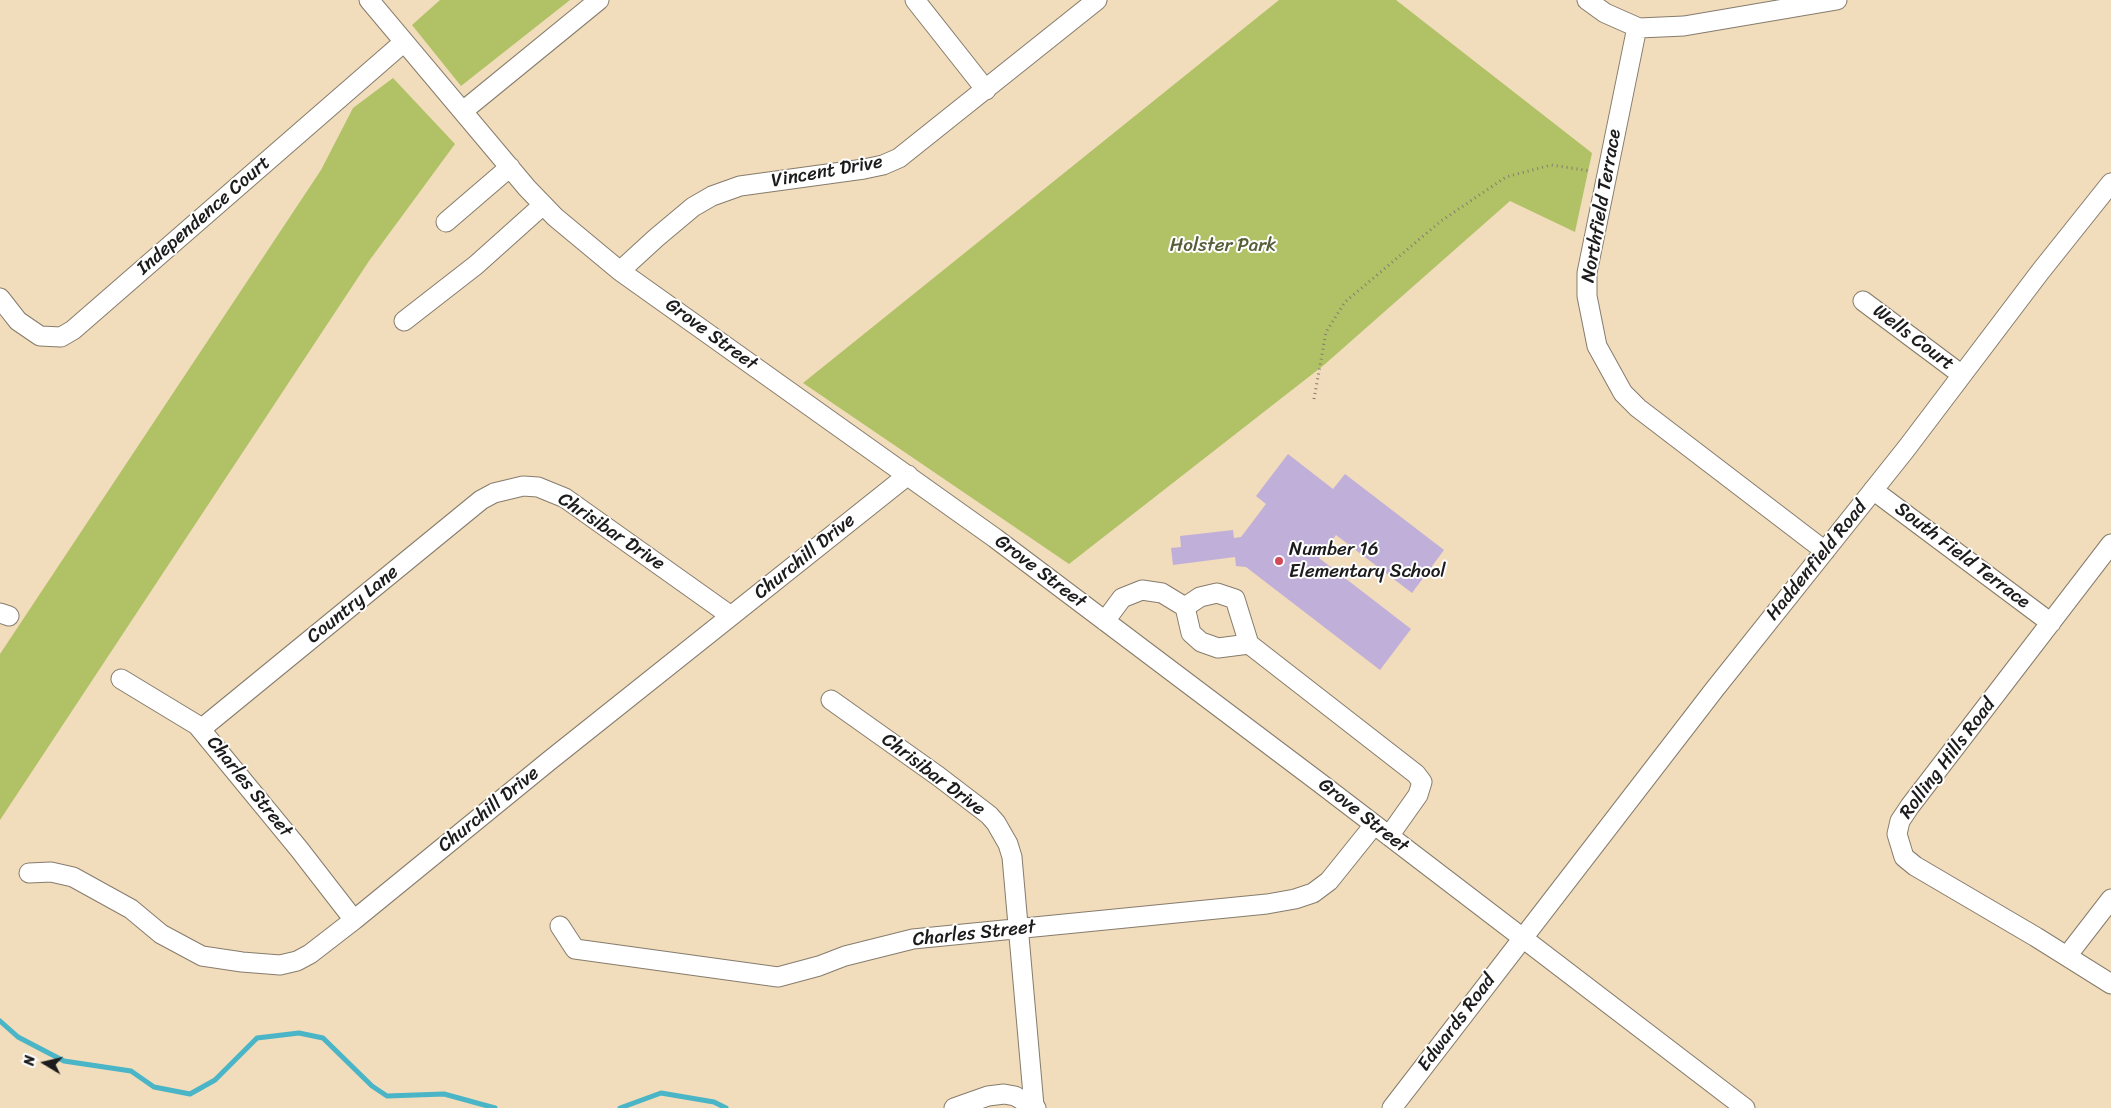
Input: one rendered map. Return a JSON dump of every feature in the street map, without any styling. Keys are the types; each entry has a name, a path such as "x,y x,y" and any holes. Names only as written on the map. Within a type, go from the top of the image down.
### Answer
{"street":[{"name":"Grove Street","path":"369,0 554,217 620,271 908,475 1105,621 1746,1108"},
{"path":"463,111 599,0"},
{"path":"915,0 986,90"},
{"name":"Vincent Drive","path":"620,271 671,225 712,196 740,186 833,175 883,165 899,158 1097,0"},
{"path":"1587,0 1605,13 1637,27 1684,26 1837,0"},
{"name":"Northfield Terrace","path":"1637,27 1587,273 1587,296 1597,346 1623,393 1638,408 1824,551"},
{"name":"Independence Court","path":"0,298 18,321 40,336 61,337 73,330 404,42"},
{"path":"446,222 510,167"},
{"name":"Haddenfield Road","path":"1522,938 2111,183"},
{"path":"404,321 476,264 543,205"},
{"name":"Wells Court","path":"1863,300 1962,375"},
{"name":"Churchill Drive","path":"29,873 51,872 73,877 131,909 161,934 202,956 280,965 297,961 310,954 354,920 908,475"},
{"name":"Chrisibar Drive","path":"509,489 524,486 538,488 566,498 731,616"},
{"name":"Country Lane","path":"200,729 481,500 494,493 509,489"},
{"name":"South Field Terrace","path":"1873,490 2051,623"},
{"name":"Rolling Hills Road","path":"2111,544 1910,806 1900,821 1896,834 1904,857 1915,866 2111,984"},
{"path":"1105,621 1122,598 1142,590 1162,594 1185,607 1191,632 1201,642 1218,648 1249,644"},
{"path":"1185,607 1200,597 1217,593 1235,599 1249,644 1416,774 1422,782 1418,795 1389,836"},
{"name":"Charles Street","path":"121,679 182,715 200,729 299,849 354,920"},
{"name":"Chrisibar Drive","path":"830,700 938,776 989,815 1008,844 1012,857 1035,1107"},
{"name":"Charles Street","path":"560,926 575,949 778,978 792,975 845,956 913,939 1267,904 1295,899 1313,893 1329,881 1374,825"},
{"path":"2067,956 2111,899"},
{"name":"Edwards Road","path":"1392,1108 1522,938"},
{"path":"954,1108 988,1096 1004,1094 1015,1096 1035,1107"}],"path":[{"path":"1314,398 1326,332 1345,302 1441,221 1506,178 1551,166 1607,173"}],"green space":[{"path":"440,0 570,0 461,86 412,25"},
{"name":"Holster Park","path":"1279,0 1396,0 1592,153 1575,232 1510,201 1324,365 1069,564 803,383"},
{"path":"393,78 455,144 369,261 0,820 0,654 321,170 353,108"}],"building":[{"name":"Number 16 Elementary School","path":"1288,454 1333,489 1345,474 1444,550 1412,593 1336,535 1319,558 1411,629 1380,670 1246,567 1236,566 1235,557 1173,565 1171,548 1181,547 1180,536 1233,530 1234,538 1241,537 1266,504 1256,496"}],"waterway":[{"path":"0,1021 18,1037 64,1061 131,1071 154,1087 190,1094 215,1080 257,1038 299,1033 323,1038 372,1086 387,1096 444,1094 495,1108"},
{"path":"620,1108 661,1093 714,1102 726,1108"}],"place":[{"name":"Number 16 Elementary School","path":"1279,561"}]}
